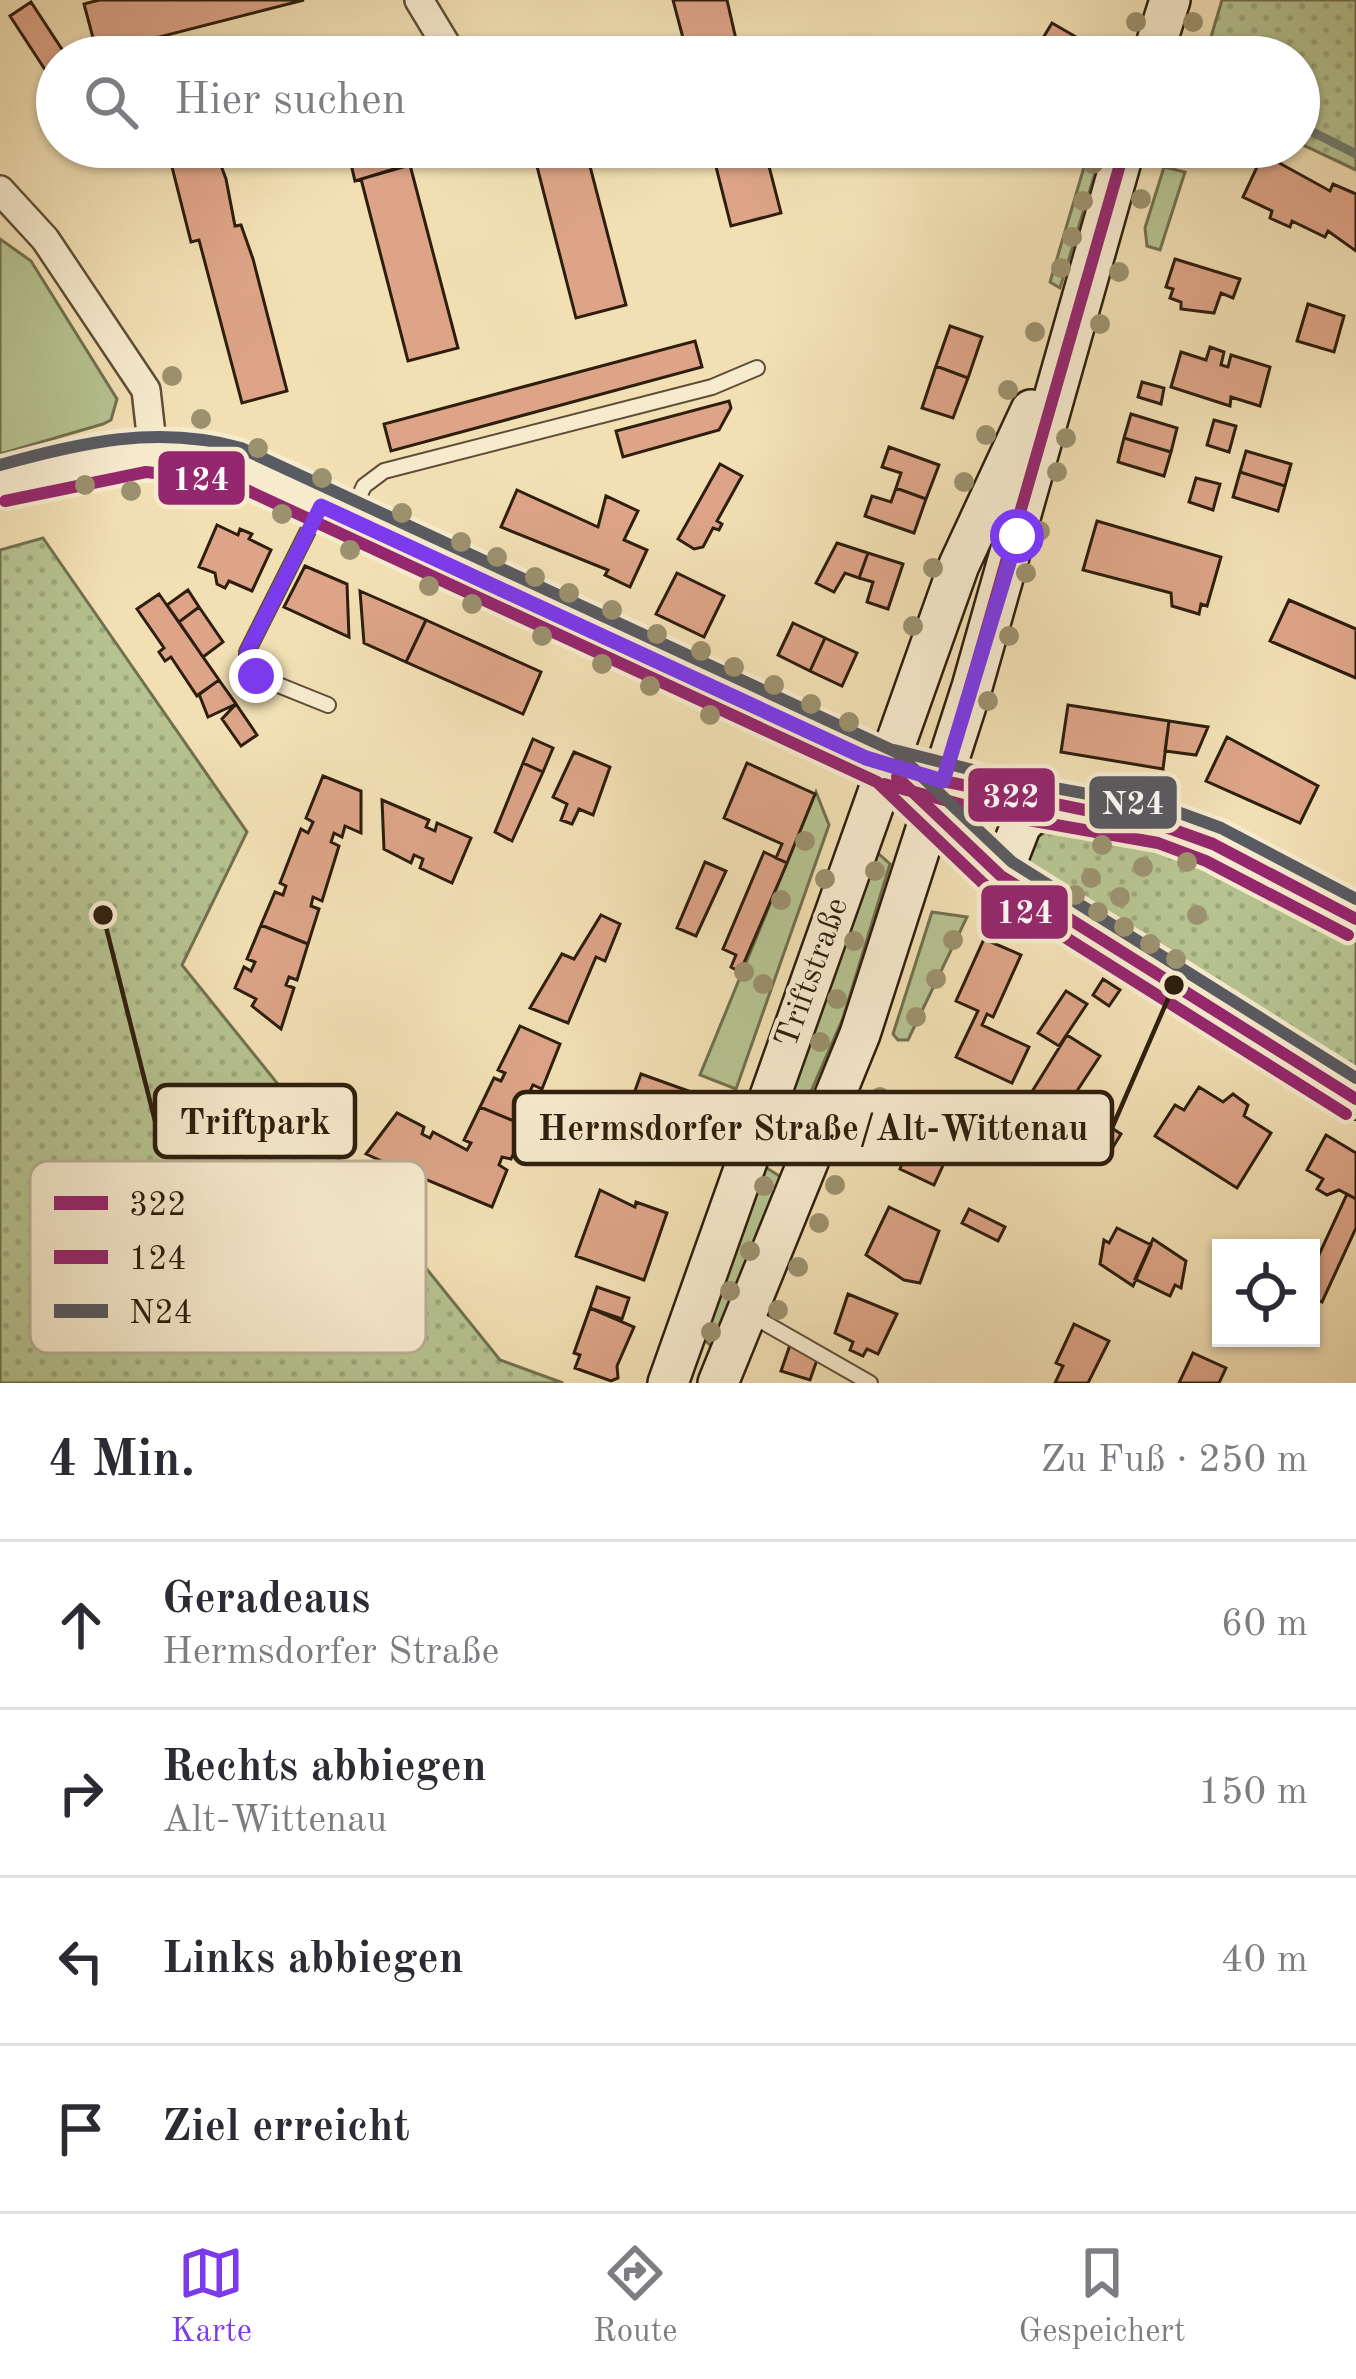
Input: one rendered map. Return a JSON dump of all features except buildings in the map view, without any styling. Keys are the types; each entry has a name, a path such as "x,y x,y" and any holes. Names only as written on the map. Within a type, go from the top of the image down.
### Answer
{"main road":[{"path":"1158,36 1169,0"},
{"path":"1072,322 1119,168"},
{"name":"Triftstraße","path":"669,1383 959,565 1072,322"},
{"name":"Triftstraße","path":"718,1383 860,1034 1017,536 1072,322"},
{"path":"0,484 100,456 153,452 233,464 886,766 938,796 1001,876 1356,1099"},
{"path":"938,796 1041,804 1163,826 1213,844 1356,919"},
{"path":"1001,876 1021,825 1041,804"},
{"path":"754,1138 811,1160"}],"street":[{"path":"419,0 445,36"},
{"path":"0,190 45,239 146,390 153,452"}],"lane":[{"path":"328,705 256,676 247,666 247,652 335,512 364,486 384,471 712,387 757,368"},
{"path":"747,1313 870,1383"}],"green space":[{"path":"1222,0 1356,0 1356,170 1320,153 1320,36 1211,36"},
{"path":"1084,168 1097,168 1060,288 1050,282"},
{"path":"1164,168 1185,172 1160,250 1147,246 1145,228"},
{"path":"0,239 31,261 117,399 111,420 103,424 0,454"},
{"path":"43,538 247,832 182,965 340,1161 30,1161 30,1353 426,1353 426,1268 500,1360 563,1383 0,1383 0,550"},
{"path":"816,792 829,825 736,1089 700,1075"},
{"path":"1052,829 1201,859 1356,934 1356,1079 1025,870 1028,842"},
{"path":"871,847 890,864 843,1018 795,1128 779,1121"},
{"path":"932,912 967,917 908,1040 898,1040 893,1034"},
{"path":"762,1165 781,1177 720,1342 710,1345 702,1337"}],"waterway":[{"path":"1320,136 1356,154"}],"transit line":[{"name":"322","path":"1119,168 943,781 1163,826 1213,844 1356,919"},
{"name":"N24","path":"0,465 119,439 180,437 241,448 896,752 1012,862 1356,1078"},
{"name":"124","path":"5,501 146,472 227,481 877,782 990,890 1346,1114"},
{"name":"N24","path":"894,750 1012,780 1169,809 1221,828 1356,899"},
{"name":"322","path":"897,777 1001,876 1356,1099"},
{"name":"124","path":"884,784 1005,816 1158,843 1206,861 1348,935"}],"place":[{"name":"Triftpark","path":"103,915"},
{"name":"Hermsdorfer Straße/Alt-Wittenau","path":"1174,985"}],"route":[{"path":"256,676 247,666 247,652 321,506 866,758 943,781 1017,536"}]}
